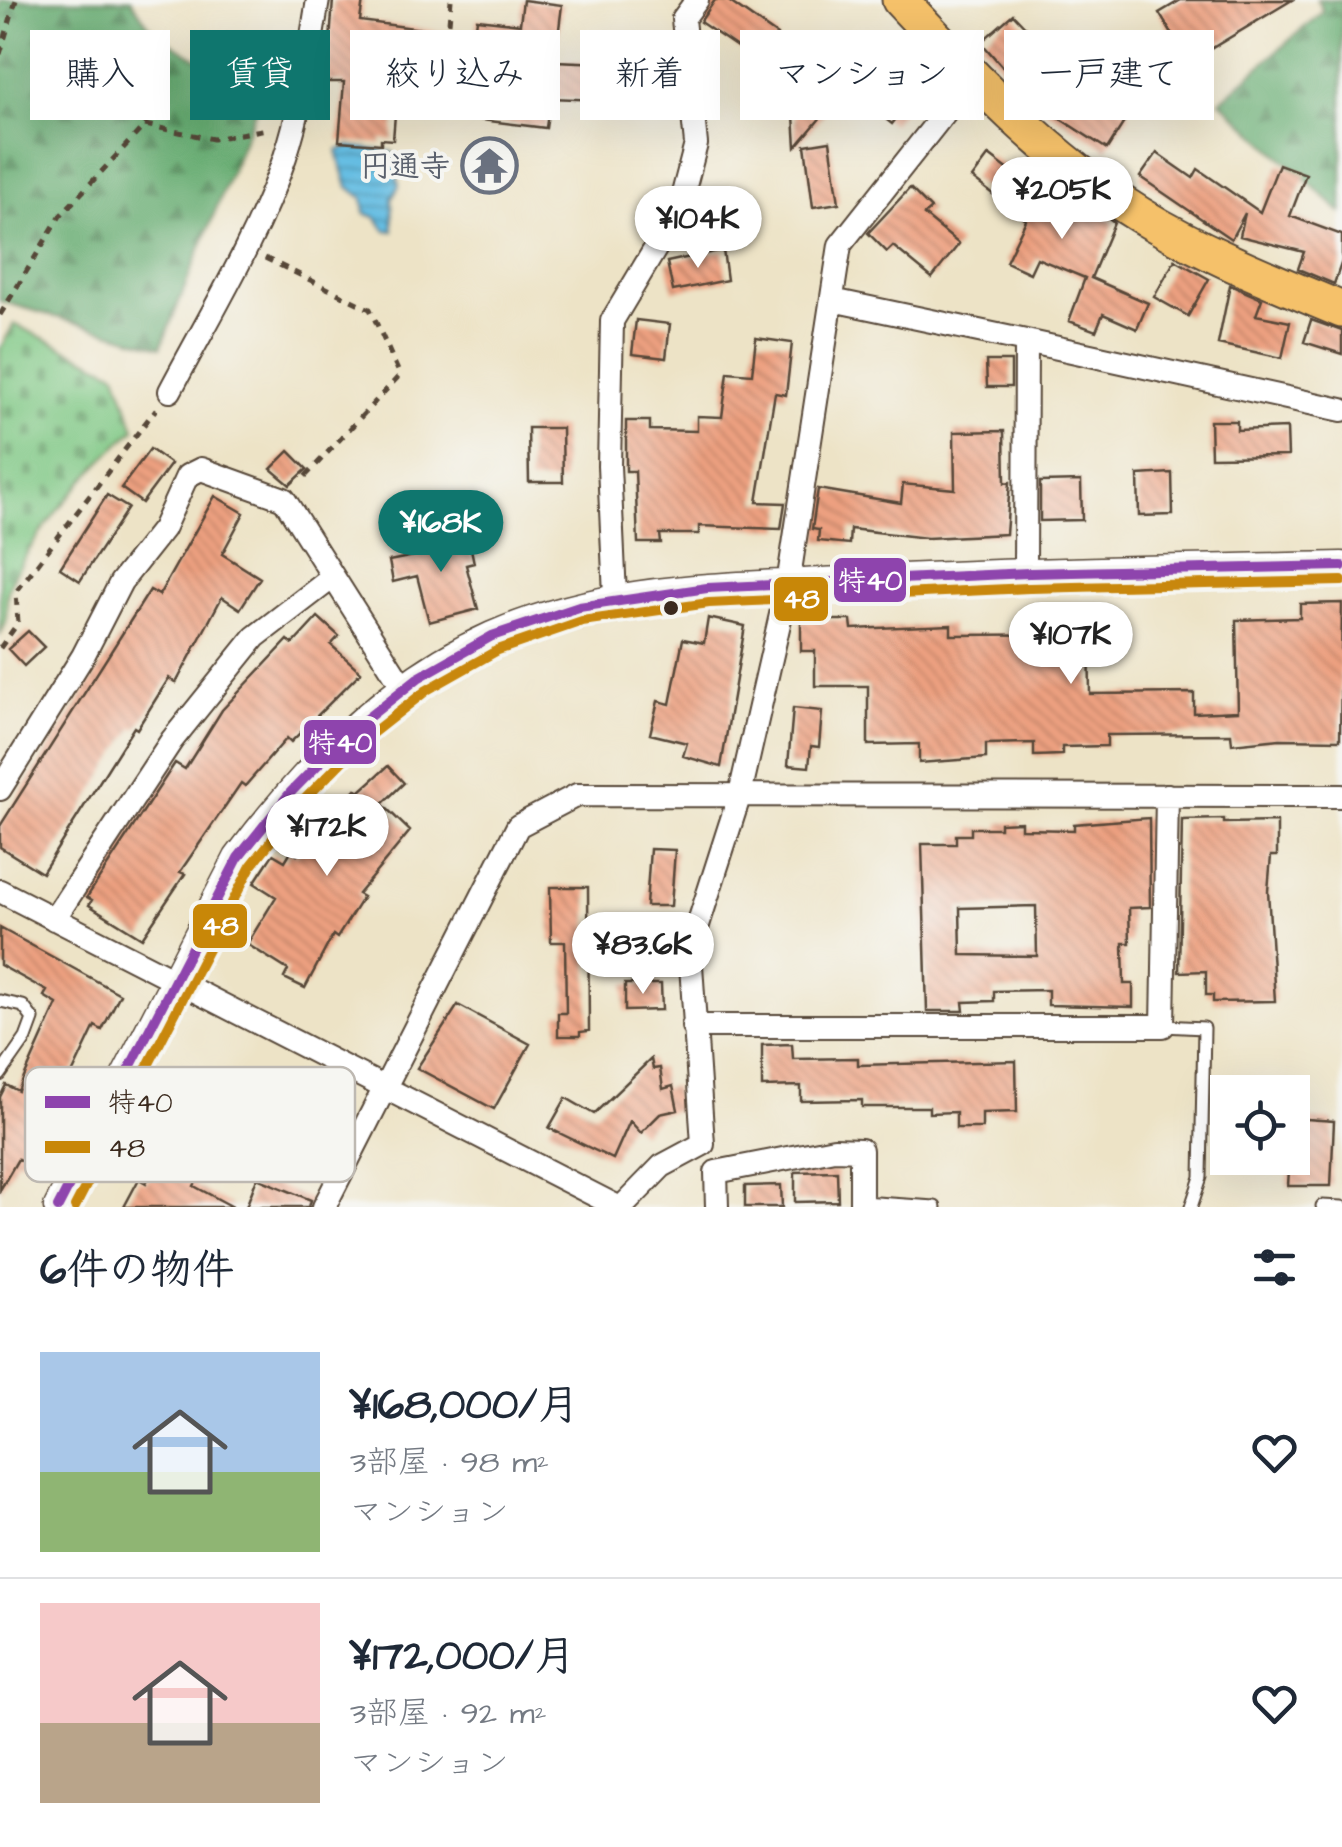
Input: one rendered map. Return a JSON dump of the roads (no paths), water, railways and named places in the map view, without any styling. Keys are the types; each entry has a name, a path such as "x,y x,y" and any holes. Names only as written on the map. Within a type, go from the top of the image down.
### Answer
{"main road":[{"path":"900,0 928,30"},
{"path":"984,88 1071,165 1140,214 1237,266 1342,310"}],"street":[{"path":"170,391 268,201 295,124 318,0"},
{"path":"614,596 609,466 612,321 679,209 696,144 683,19 696,0"},
{"path":"716,1207 716,1172 703,1144 690,950 740,794 788,584 840,245 938,120"},
{"path":"832,300 1342,410"},
{"path":"1024,571 1026,341"},
{"path":"0,790 83,656 121,582 163,528 187,476 202,469 284,499 403,687"},
{"path":"130,1067 238,858 272,811 403,687 492,636 614,596 703,586 1024,571 1342,566"},
{"path":"54,919 172,740 256,636 333,577"},
{"path":"355,1144 518,826 577,795 1342,796"},
{"path":"694,1026 1163,1026 1167,795"},
{"path":"0,891 344,1067"},
{"path":"355,1073 620,1207 662,1166 703,1144"},
{"path":"716,1172 834,1149 861,1150 862,1204"},
{"path":"58,1207 71,1182"},
{"path":"324,1207 336,1182"}],"lane":[{"path":"0,1001 23,1006 33,1014 26,1038 0,1075"},
{"path":"1163,1026 1204,1028 1200,1176 1191,1207"},
{"path":"862,1204 935,1207"},
{"path":"1322,1206 1342,1207"}],"water":[{"path":"349,146 393,152 399,186 392,198 393,231 385,230 377,218 365,213 363,198 348,187 337,151"}],"place":[{"name":"円通寺","path":"489,166"}]}
